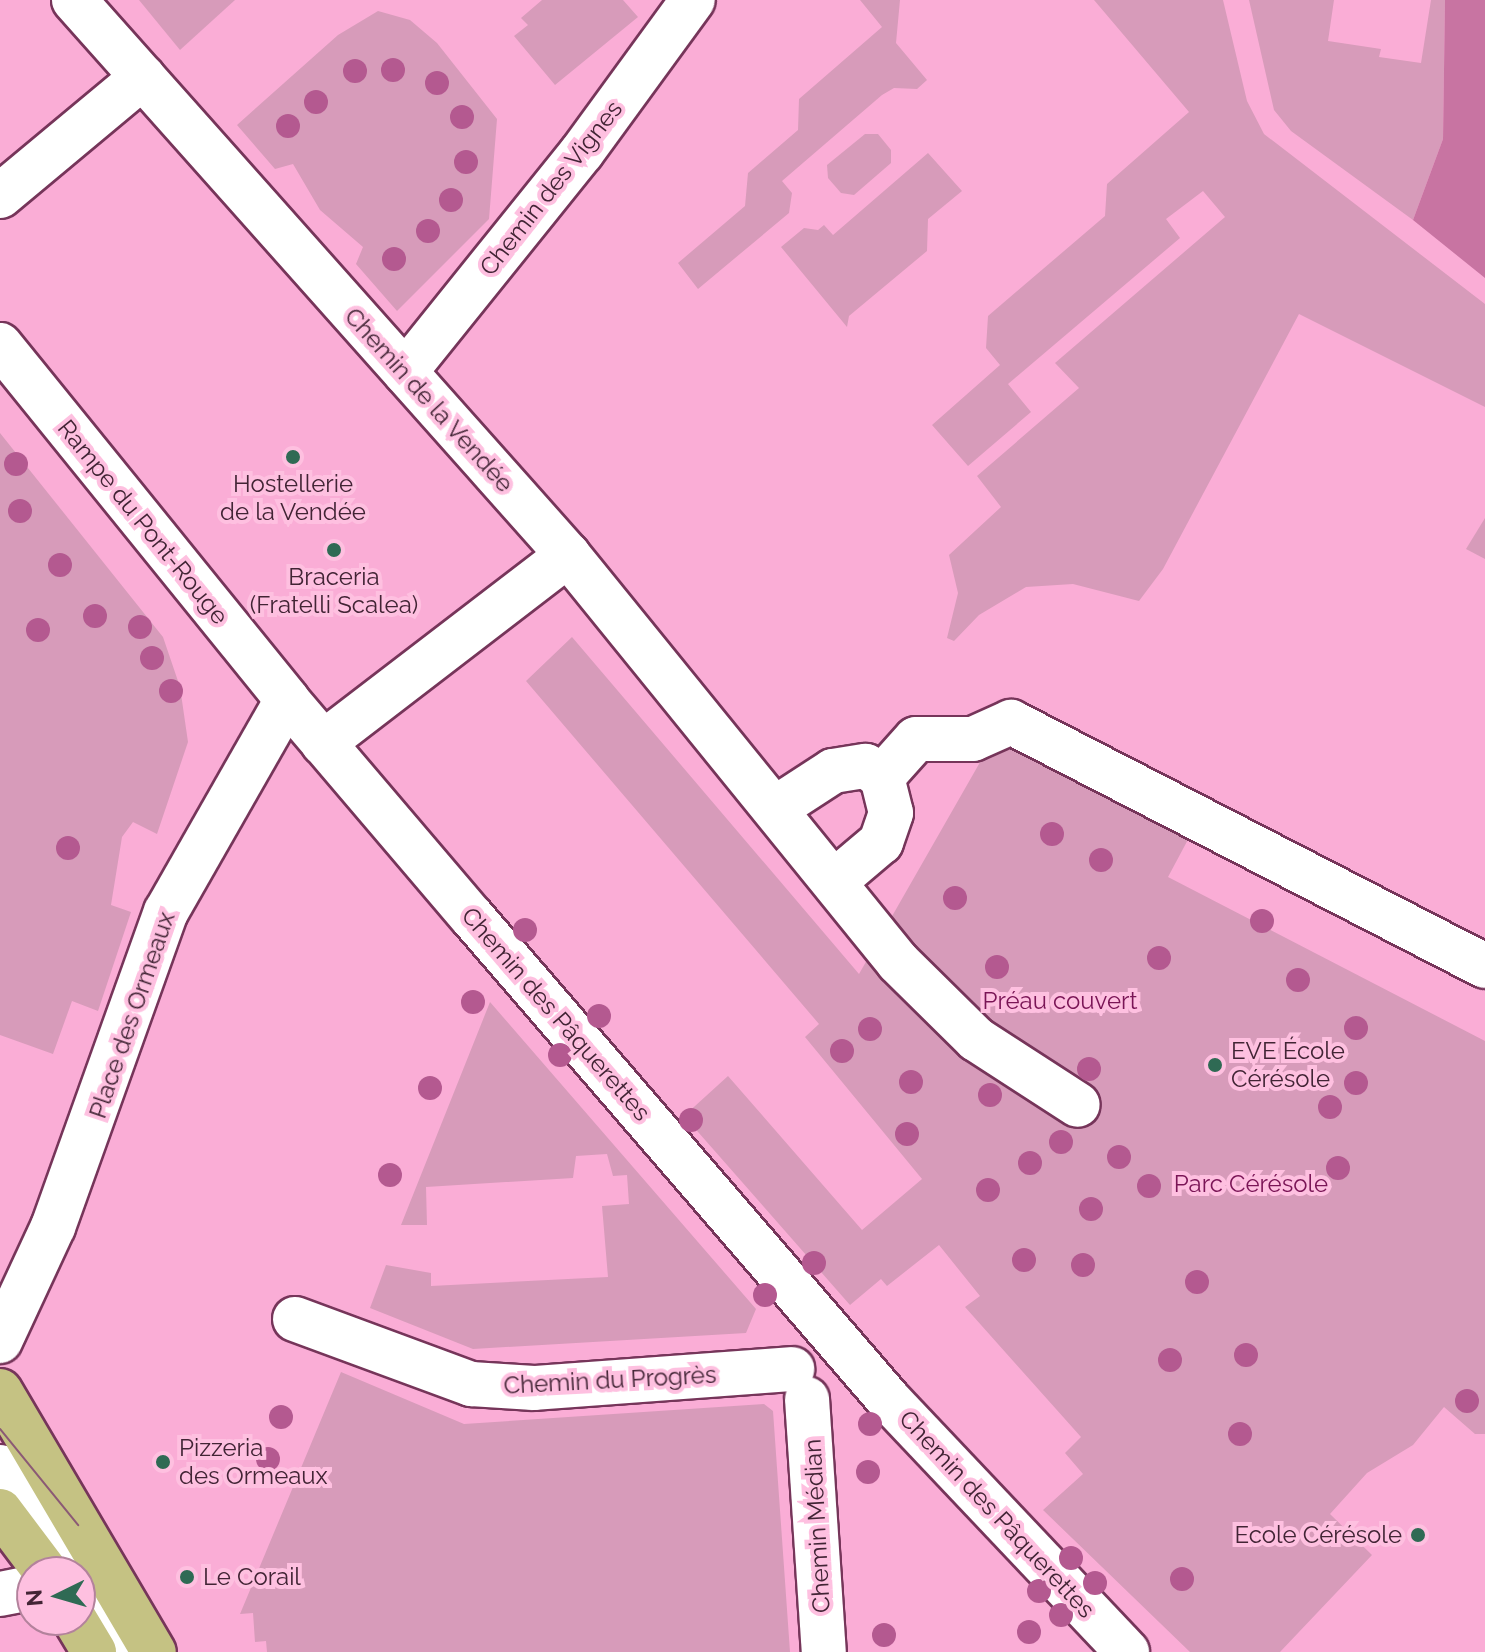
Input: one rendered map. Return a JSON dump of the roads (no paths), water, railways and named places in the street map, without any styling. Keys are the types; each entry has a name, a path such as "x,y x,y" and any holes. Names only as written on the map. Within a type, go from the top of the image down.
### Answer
{"main road":[{"path":"0,1391 30,1434 78,1525 154,1652"},
{"path":"0,1511 34,1556"}],"street":[{"name":"Chemin de la Vendée","path":"74,0 568,555 836,880 860,916 898,962 976,1039 1078,1105"},
{"name":"Chemin des Vignes","path":"405,372 582,152 693,0"},
{"path":"0,196 143,77"},
{"name":"Rampe du Pont-Rouge","path":"0,345 287,700"},
{"path":"323,743 568,555"},
{"name":"Chemin des Pâquerettes","path":"287,700 867,1375 1125,1651"},
{"name":"Place des Ormeaux","path":"0,1341 30,1285 76,1168 166,912 287,700"},
{"path":"882,777 916,739 973,739 1011,722 1485,966"},
{"path":"776,808 833,771 866,766 882,777 891,813 881,842 836,880"},
{"name":"Chemin du Progrès","path":"295,1319 471,1384 534,1388 800,1384"},
{"path":"828,1327 804,1344 794,1356 800,1384 839,1398 867,1375"},
{"name":"Chemin Médian","path":"800,1384 824,1652"},
{"path":"0,1446 78,1525"},
{"path":"0,1467 66,1556"},
{"path":"96,1603 125,1652"}],"tram line":[{"path":"0,1429 78,1525"}],"place":[{"name":"Hostellerie de la Vendée","path":"293,457"},
{"name":"Braceria (Fratelli Scalea)","path":"334,550"},
{"name":"EVE École Cérésole","path":"1215,1065"},
{"name":"Pizzeria des Ormeaux","path":"163,1462"},
{"name":"Ecole Cérésole","path":"1418,1535"},
{"name":"Le Corail","path":"187,1577"}],"park label":[{"name":"Préau couvert","path":"1060,1001"},
{"name":"Parc Cérésole","path":"1251,1184"}]}
